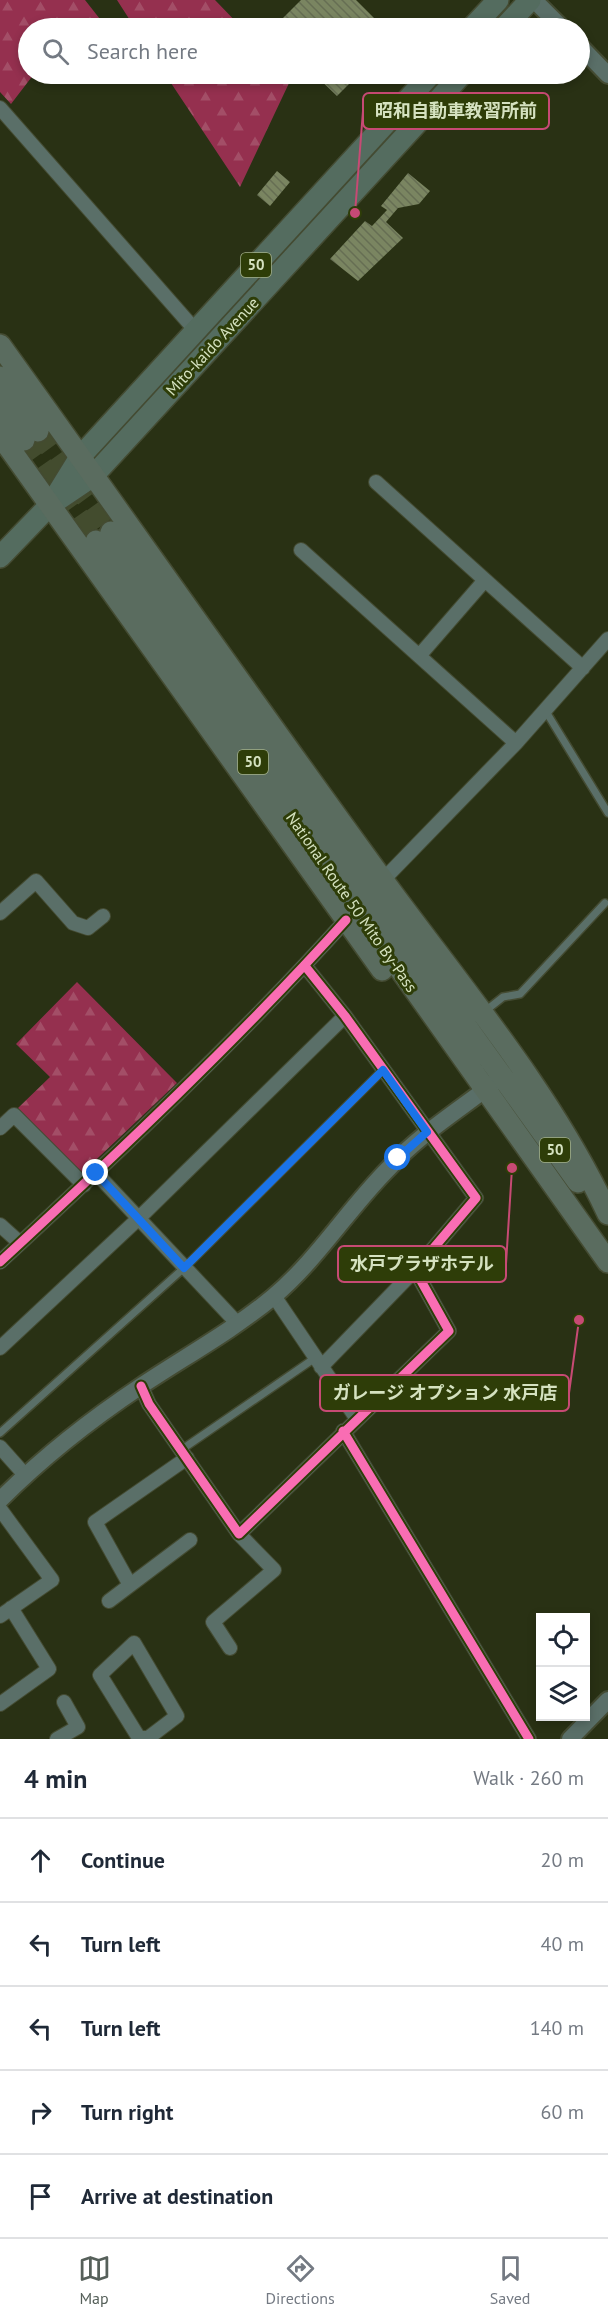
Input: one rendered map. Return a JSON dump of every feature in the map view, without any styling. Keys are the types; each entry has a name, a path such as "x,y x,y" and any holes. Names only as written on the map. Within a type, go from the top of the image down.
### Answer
{"highway":[{"path":"0,345 382,880 512,1054 592,1180 608,1214"},
{"path":"0,377 31,436 0,406"},
{"path":"0,435 51,504 155,655 455,1071 484,1090"},
{"name":"National Route 50 Mito By-Pass","path":"608,1223 104,537 484,1090 608,1262"}],"main road":[{"path":"481,18 498,0"},
{"path":"514,18 532,0"},
{"name":"Mito-kaido Avenue","path":"0,557 51,504 80,457 422,84"},
{"name":"Mito-kaido Avenue","path":"51,504 93,476 453,84"}],"street":[{"path":"532,0 551,18"},
{"path":"590,57 608,75"},
{"path":"0,108 196,331"},
{"path":"376,482 583,668"},
{"path":"301,550 516,743"},
{"path":"419,656 485,580"},
{"path":"382,880 516,743 608,639"},
{"path":"0,913 36,881 73,923 88,928 103,916"},
{"path":"0,1262 84,1185 304,966 346,920"},
{"path":"304,966 345,1016 476,1198 415,1270 318,1362"},
{"path":"0,1348 139,1218 345,1016"},
{"path":"0,1500 56,1447 141,1386 238,1324 274,1296 321,1251 387,1169 427,1132 502,1076 512,1054"},
{"path":"0,1128 14,1115 84,1185"},
{"path":"96,1173 238,1324"},
{"path":"0,1225 20,1243"},
{"path":"239,1534 449,1331 415,1270"},
{"path":"274,1296 357,1419"},
{"path":"141,1386 149,1404 239,1534 274,1570 213,1622 230,1648"},
{"path":"343,1431 529,1739"},
{"path":"0,1447 25,1475"},
{"path":"130,1585 95,1522 184,1454"},
{"path":"0,1509 52,1580 5,1612 49,1669 0,1704"},
{"path":"109,1601 190,1540"},
{"path":"134,1643 177,1716 148,1738 139,1738 100,1675 134,1643"},
{"path":"570,1739 608,1700"},
{"path":"57,1739 78,1727 64,1702"}],"lane":[{"path":"545,710 608,813"},
{"path":"482,1013 503,997 520,994 605,903"},
{"path":"0,1433 184,1268 383,1070"},
{"path":"184,1454 318,1362"}],"green space":[{"path":"0,0 85,0 99,18 18,18 18,84 26,84 11,104 0,92"},
{"path":"117,0 215,0 232,18 129,18"},
{"path":"172,84 289,84 240,187"},
{"path":"77,982 177,1083 81,1174 18,1108 50,1077 16,1044"}],"building":[{"path":"301,0 356,0 374,18 283,18"},
{"path":"324,84 349,84 337,96"},
{"path":"277,171 290,182 270,206 257,195"},
{"path":"408,173 430,191 419,204 398,208 386,222 403,238 358,281 330,259 365,221 372,226 387,210 381,206"}],"tunnel":[{"path":"38,431 111,532"},
{"path":"24,440 96,541"}],"cycle path":[{"path":"0,1262 220,1052 346,920"},
{"path":"141,1386 149,1404 239,1534 449,1331 415,1270 476,1198 345,1016 305,966"},
{"path":"343,1431 529,1739"}],"place":[{"name":"昭和自動車教習所前","path":"355,213"},
{"name":"水戸プラザホテル","path":"512,1168"},
{"name":"ガレージ オプション 水戸店","path":"579,1320"}],"route":[{"path":"96,1173 184,1268 383,1070 427,1132 398,1158"}]}
